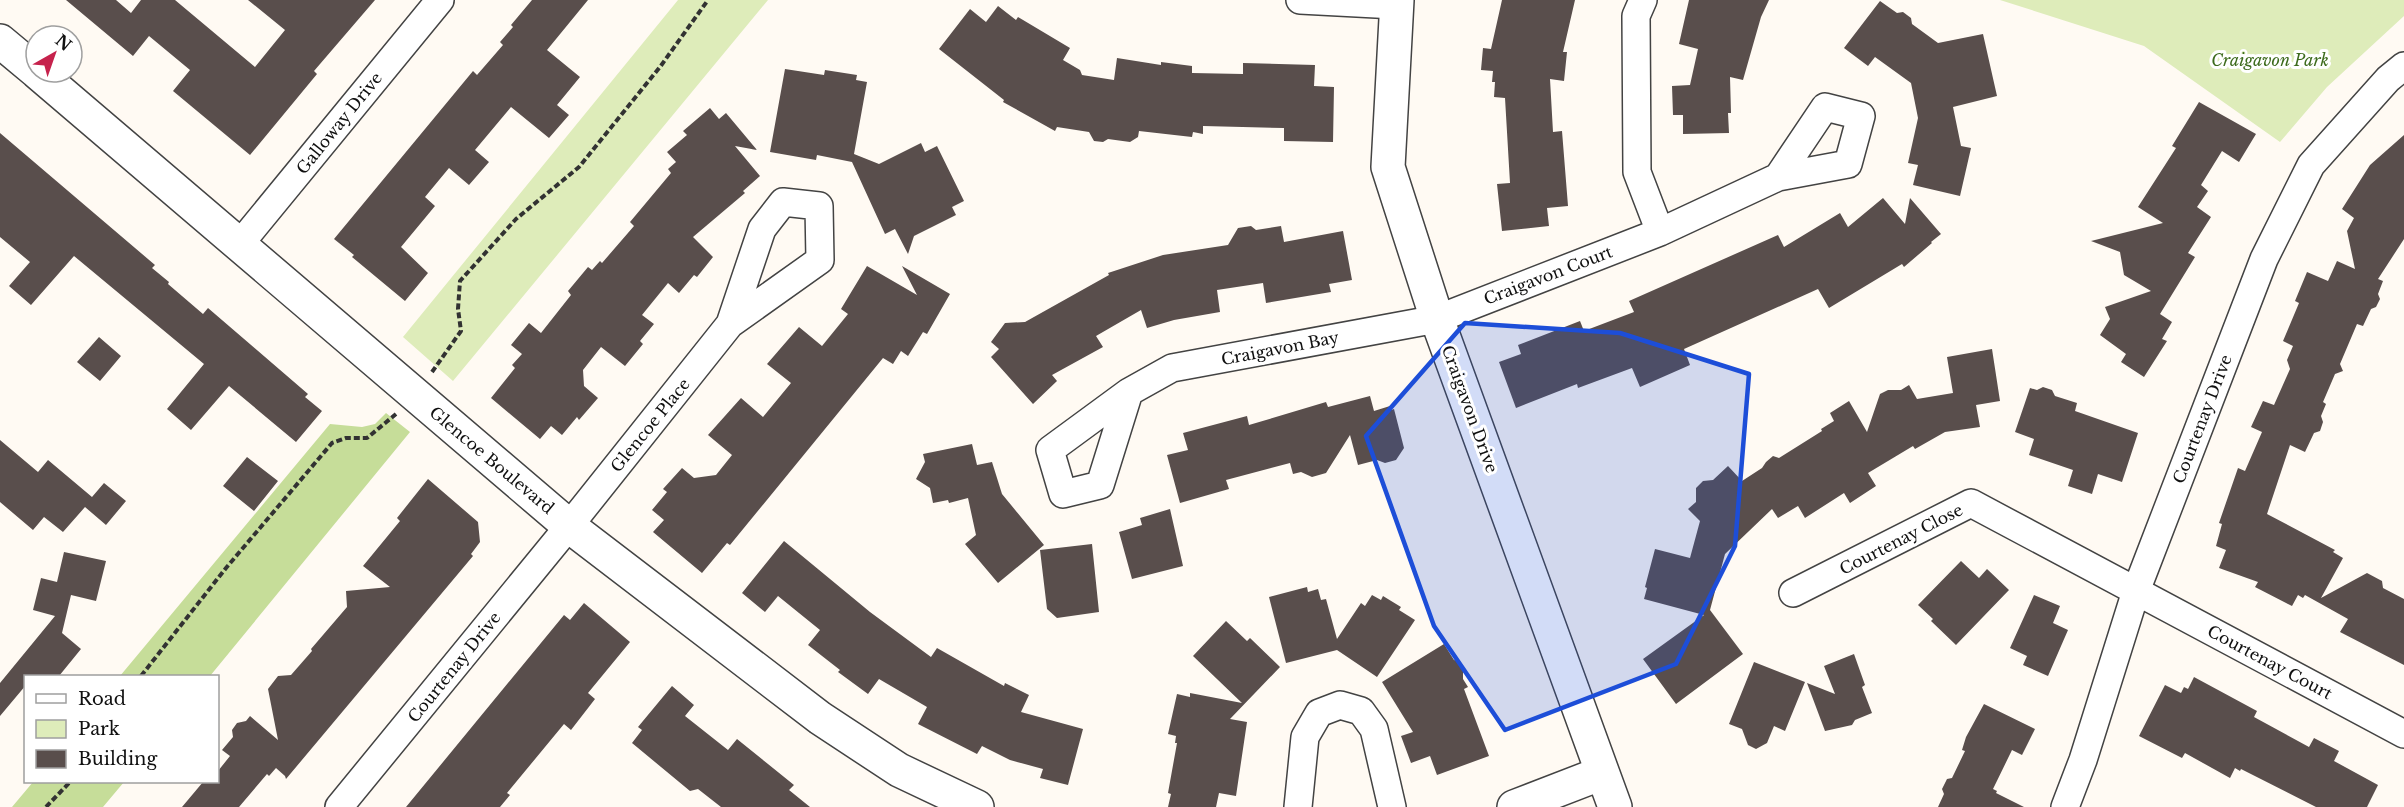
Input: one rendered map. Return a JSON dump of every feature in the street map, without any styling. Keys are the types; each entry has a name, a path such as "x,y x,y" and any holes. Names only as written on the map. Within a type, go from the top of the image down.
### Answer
{"street":[{"name":"Galloway Drive","path":"238,245 440,0"},
{"path":"1300,0 1396,2"},
{"path":"1643,0 1636,16 1637,172 1660,232"},
{"name":"Craigavon Drive","path":"1396,2 1388,167 1437,319 1615,807"},
{"name":"Glencoe Boulevard","path":"0,40 24,61"},
{"name":"Courtenay Drive","path":"2065,807 2083,760 2136,591 2264,259 2312,165 2388,79 2404,66"},
{"name":"Glencoe Boulevard","path":"50,84 569,526 820,718 899,770 977,807"},
{"name":"Craigavon Court","path":"1437,319 1660,232 1778,177"},
{"name":"Craigavon Bay","path":"1129,392 1172,368 1437,319"},
{"name":"Glencoe Place","path":"569,526 730,324"},
{"name":"Courtenay Close","path":"1793,593 1971,503 2136,591"},
{"name":"Courtenay Drive","path":"339,807 569,526"},
{"name":"Courtenay Court","path":"2136,591 2404,734"},
{"path":"1298,807 1305,737 1319,713 1340,705 1361,711 1374,729 1392,807"},
{"path":"1514,807 1602,773"}],"path":[{"path":"430,375 461,331 460,281 516,219 579,166 660,67 708,0"},
{"path":"142,675 226,568 332,443 346,438 368,438 399,412"},
{"path":"46,807 69,783"}],"highlighted area":[{"path":"1465,323 1620,333 1749,374 1735,546 1676,664 1505,730 1434,626 1366,436"}],"green space":[{"path":"678,0 768,0 453,381 403,337"},
{"name":"Craigavon Park","path":"2000,0 2404,0 2404,16 2327,87 2280,142 2144,46"},
{"path":"386,413 410,432 211,675 121,675 330,424 362,427 375,424"},
{"path":"32,783 123,783 103,807 12,807"}],"building":[{"path":"66,0 116,0 131,13 141,0 175,0 255,67 285,30 248,0 375,0 314,71 317,74 250,155 173,91 190,70 149,36 133,56"},
{"path":"532,0 588,0 547,50 580,77 557,105 569,115 549,138 511,107 475,150 489,162 469,185 449,168 425,197 435,206 401,247 428,273 405,301 334,239 473,71 477,75 503,45 500,42"},
{"path":"1502,0 1575,0 1563,52 1567,52 1564,81 1550,79 1553,132 1562,131 1568,206 1547,208 1549,226 1502,231 1497,184 1510,183 1505,98 1494,97 1493,71 1481,70 1483,48 1491,49"},
{"path":"1689,0 1769,0 1761,17 1743,80 1730,77 1729,133 1683,134 1683,115 1673,115 1672,86 1690,85 1698,49 1679,44"},
{"path":"1880,1 1897,13 1903,12 1911,18 1912,24 1938,43 1983,34 1997,96 1953,107 1961,146 1971,148 1960,196 1913,185 1918,165 1908,163 1918,118 1911,83 1875,57 1868,66 1844,48"},
{"path":"998,6 1016,20 1018,17 1070,48 1063,60 1080,70 1082,75 1114,80 1117,58 1161,65 1161,62 1192,66 1192,73 1243,74 1243,63 1315,65 1314,86 1334,87 1333,142 1284,141 1284,128 1203,126 1203,134 1193,132 1192,137 1139,131 1138,137 1130,142 1108,139 1103,142 1094,141 1089,132 1057,127 1055,131 1003,102 1004,100 939,49 970,9 986,22"},
{"path":"785,69 824,75 825,70 857,75 856,80 867,82 854,154 879,164 921,143 925,152 937,146 964,201 952,207 956,215 914,236 908,254 895,229 885,234 852,162 817,155 816,160 770,152"},
{"path":"2199,102 2256,134 2239,162 2222,151 2201,185 2208,191 2197,207 2211,217 2188,253 2195,257 2160,314 2172,322 2162,339 2167,341 2144,377 2121,362 2126,354 2100,335 2110,319 2105,307 2151,291 2124,275 2120,252 2091,241 2163,223 2138,207 2176,148 2172,146"},
{"path":"710,108 719,119 726,113 757,150 735,146 760,176 743,191 745,193 693,237 713,257 697,277 694,275 679,293 668,283 642,315 654,324 640,341 643,344 625,366 601,347 583,370 584,386 598,398 579,420 577,417 562,435 551,426 540,439 491,398 515,368 512,365 522,354 511,345 529,323 541,333 571,295 568,291 588,267 592,270 600,261 602,263 634,226 630,222 671,173 668,169 676,162 667,152 687,135 683,131"},
{"path":"0,133 155,265 152,268 203,314 208,308 308,394 305,397 322,411 296,442 229,386 191,430 167,409 204,364 74,256 31,305 9,286 30,262 0,237"},
{"path":"2404,135 2404,239 2378,279 2383,281 2376,307 2371,309 2363,326 2357,324 2340,364 2343,371 2335,374 2323,402 2326,404 2321,416 2323,422 2320,431 2314,433 2305,452 2290,445 2267,514 2335,550 2333,552 2343,558 2321,598 2367,573 2382,581 2383,588 2404,599 2404,665 2340,632 2348,619 2305,595 2303,598 2298,595 2292,606 2255,587 2258,582 2219,568 2226,550 2216,546 2222,524 2219,523 2238,468 2245,471 2262,432 2251,427 2263,401 2274,405 2290,369 2287,360 2293,346 2283,341 2299,303 2295,301 2307,272 2328,281 2337,261 2355,269 2347,231 2354,218 2342,209 2370,165"},
{"path":"1883,198 1905,224 1910,198 1941,234 1904,267 1902,264 1829,308 1818,289 1684,349 1690,365 1640,387 1632,368 1578,388 1577,384 1516,408 1499,362 1521,354 1518,345 1580,321 1584,331 1634,312 1629,301 1778,235 1784,247 1840,213 1848,227"},
{"path":"1251,226 1256,230 1281,226 1284,242 1343,231 1352,280 1329,284 1331,292 1266,303 1263,283 1217,290 1220,312 1174,320 1147,328 1141,310 1096,336 1103,347 1052,375 1057,381 1033,404 991,357 999,349 991,342 1005,323 1025,322 1109,275 1108,273 1163,255 1228,245 1238,228"},
{"path":"867,266 917,295 902,266 950,294 927,334 923,332 908,356 901,351 893,364 883,358 730,545 727,543 702,573 653,532 664,520 652,510 667,492 663,489 682,468 694,478 716,475 732,455 708,435 741,398 763,417 791,383 767,364 799,327 822,346 848,314 841,309"},
{"path":"99,337 121,356 100,381 77,362"},
{"path":"1992,349 2000,401 1976,405 1980,427 1945,432 1915,449 1913,446 1868,473 1876,486 1850,503 1844,493 1805,518 1798,506 1778,518 1772,509 1725,554 1710,610 1743,654 1676,704 1643,659 1704,615 1644,599 1647,588 1645,587 1655,549 1690,558 1700,521 1688,509 1696,502 1696,488 1703,481 1713,480 1728,466 1742,481 1762,468 1773,456 1779,458 1822,431 1821,429 1834,421 1830,413 1849,401 1867,432 1880,394 1888,390 1901,390 1909,385 1917,399 1953,393 1947,357"},
{"path":"2043,387 2052,390 2055,396 2077,403 2075,411 2138,433 2122,482 2098,474 2092,494 2068,486 2073,470 2029,455 2034,439 2015,432 2030,388 2037,390"},
{"path":"1370,396 1374,411 1390,406 1391,410 1394,409 1404,448 1396,460 1385,463 1377,460 1358,465 1350,435 1326,473 1312,477 1301,472 1293,474 1290,463 1226,480 1229,489 1180,503 1167,455 1188,450 1183,433 1247,416 1249,425 1326,402 1328,407"},
{"path":"0,440 38,472 48,460 92,497 104,483 126,501 106,525 85,507 63,532 44,517 33,530 0,502"},
{"path":"972,444 977,465 992,462 1002,494 1044,545 998,583 965,544 976,535 968,498 949,503 948,500 933,503 930,488 916,479 925,462 923,454"},
{"path":"247,457 278,481 254,511 223,486"},
{"path":"428,479 478,522 480,542 471,554 473,556 286,779 276,768 269,776 267,774 239,807 182,807 202,783 219,783 219,770 230,756 222,750 233,737 232,730 237,723 246,721 250,716 278,740 268,689 278,676 291,675 312,651 311,649 347,607 346,591 390,587 363,566 400,521 397,518"},
{"path":"1170,509 1183,566 1132,579 1119,532 1142,525 1140,518"},
{"path":"784,541 870,612 931,657 937,648 1004,686 1005,683 1029,695 1021,712 1083,729 1068,785 1040,778 1043,769 1010,760 982,746 977,754 918,724 927,707 879,679 868,694 838,672 840,670 808,645 820,630 778,596 765,612 742,593"},
{"path":"1092,544 1099,612 1057,618 1047,609 1040,550"},
{"path":"64,552 106,561 96,601 71,595 62,633 81,649 60,675 24,675 24,687 0,716 0,683 55,616 33,610 41,578 57,582"},
{"path":"1961,561 1979,578 1987,569 2009,590 1956,645 1918,605"},
{"path":"1307,587 1308,592 1318,589 1321,600 1326,599 1337,639 1361,603 1365,606 1372,595 1381,600 1383,596 1401,607 1399,610 1415,620 1377,677 1337,650 1286,663 1269,597"},
{"path":"2034,595 2060,606 2053,623 2068,630 2048,676 2023,665 2027,656 2010,648"},
{"path":"584,603 630,642 588,693 595,699 571,730 564,724 507,793 510,795 500,807 406,807 564,615 570,620"},
{"path":"1226,621 1247,641 1250,638 1280,667 1230,719 1247,722 1236,796 1219,793 1216,807 1168,807 1171,794 1168,793 1177,743 1175,743 1176,736 1168,734 1177,694 1190,697 1190,693 1242,703 1193,656"},
{"path":"1444,644 1463,669 1463,679 1468,687 1464,689 1489,756 1437,775 1430,756 1411,763 1401,736 1413,732 1382,682"},
{"path":"1854,654 1865,685 1862,687 1872,713 1855,720 1852,725 1825,731 1807,683 1835,694 1824,666"},
{"path":"1754,662 1805,682 1785,731 1774,726 1767,743 1756,749 1748,745 1742,729 1729,724"},
{"path":"2194,677 2257,711 2254,717 2309,747 2314,738 2339,751 2334,761 2378,785 2367,807 2316,807 2241,769 2240,771 2235,768 2230,778 2185,753 2182,758 2139,736 2165,685 2181,693 2184,687 2188,689"},
{"path":"672,686 694,705 685,716 728,750 737,739 794,785 789,790 810,807 721,807 698,789 690,791 632,743 642,730 638,727"},
{"path":"1984,704 2035,729 2022,755 2012,750 1993,789 1997,791 1996,793 2024,807 1938,807 1944,794 1942,789 1947,779 1952,778 1965,751 1962,750 1966,737"}]}
